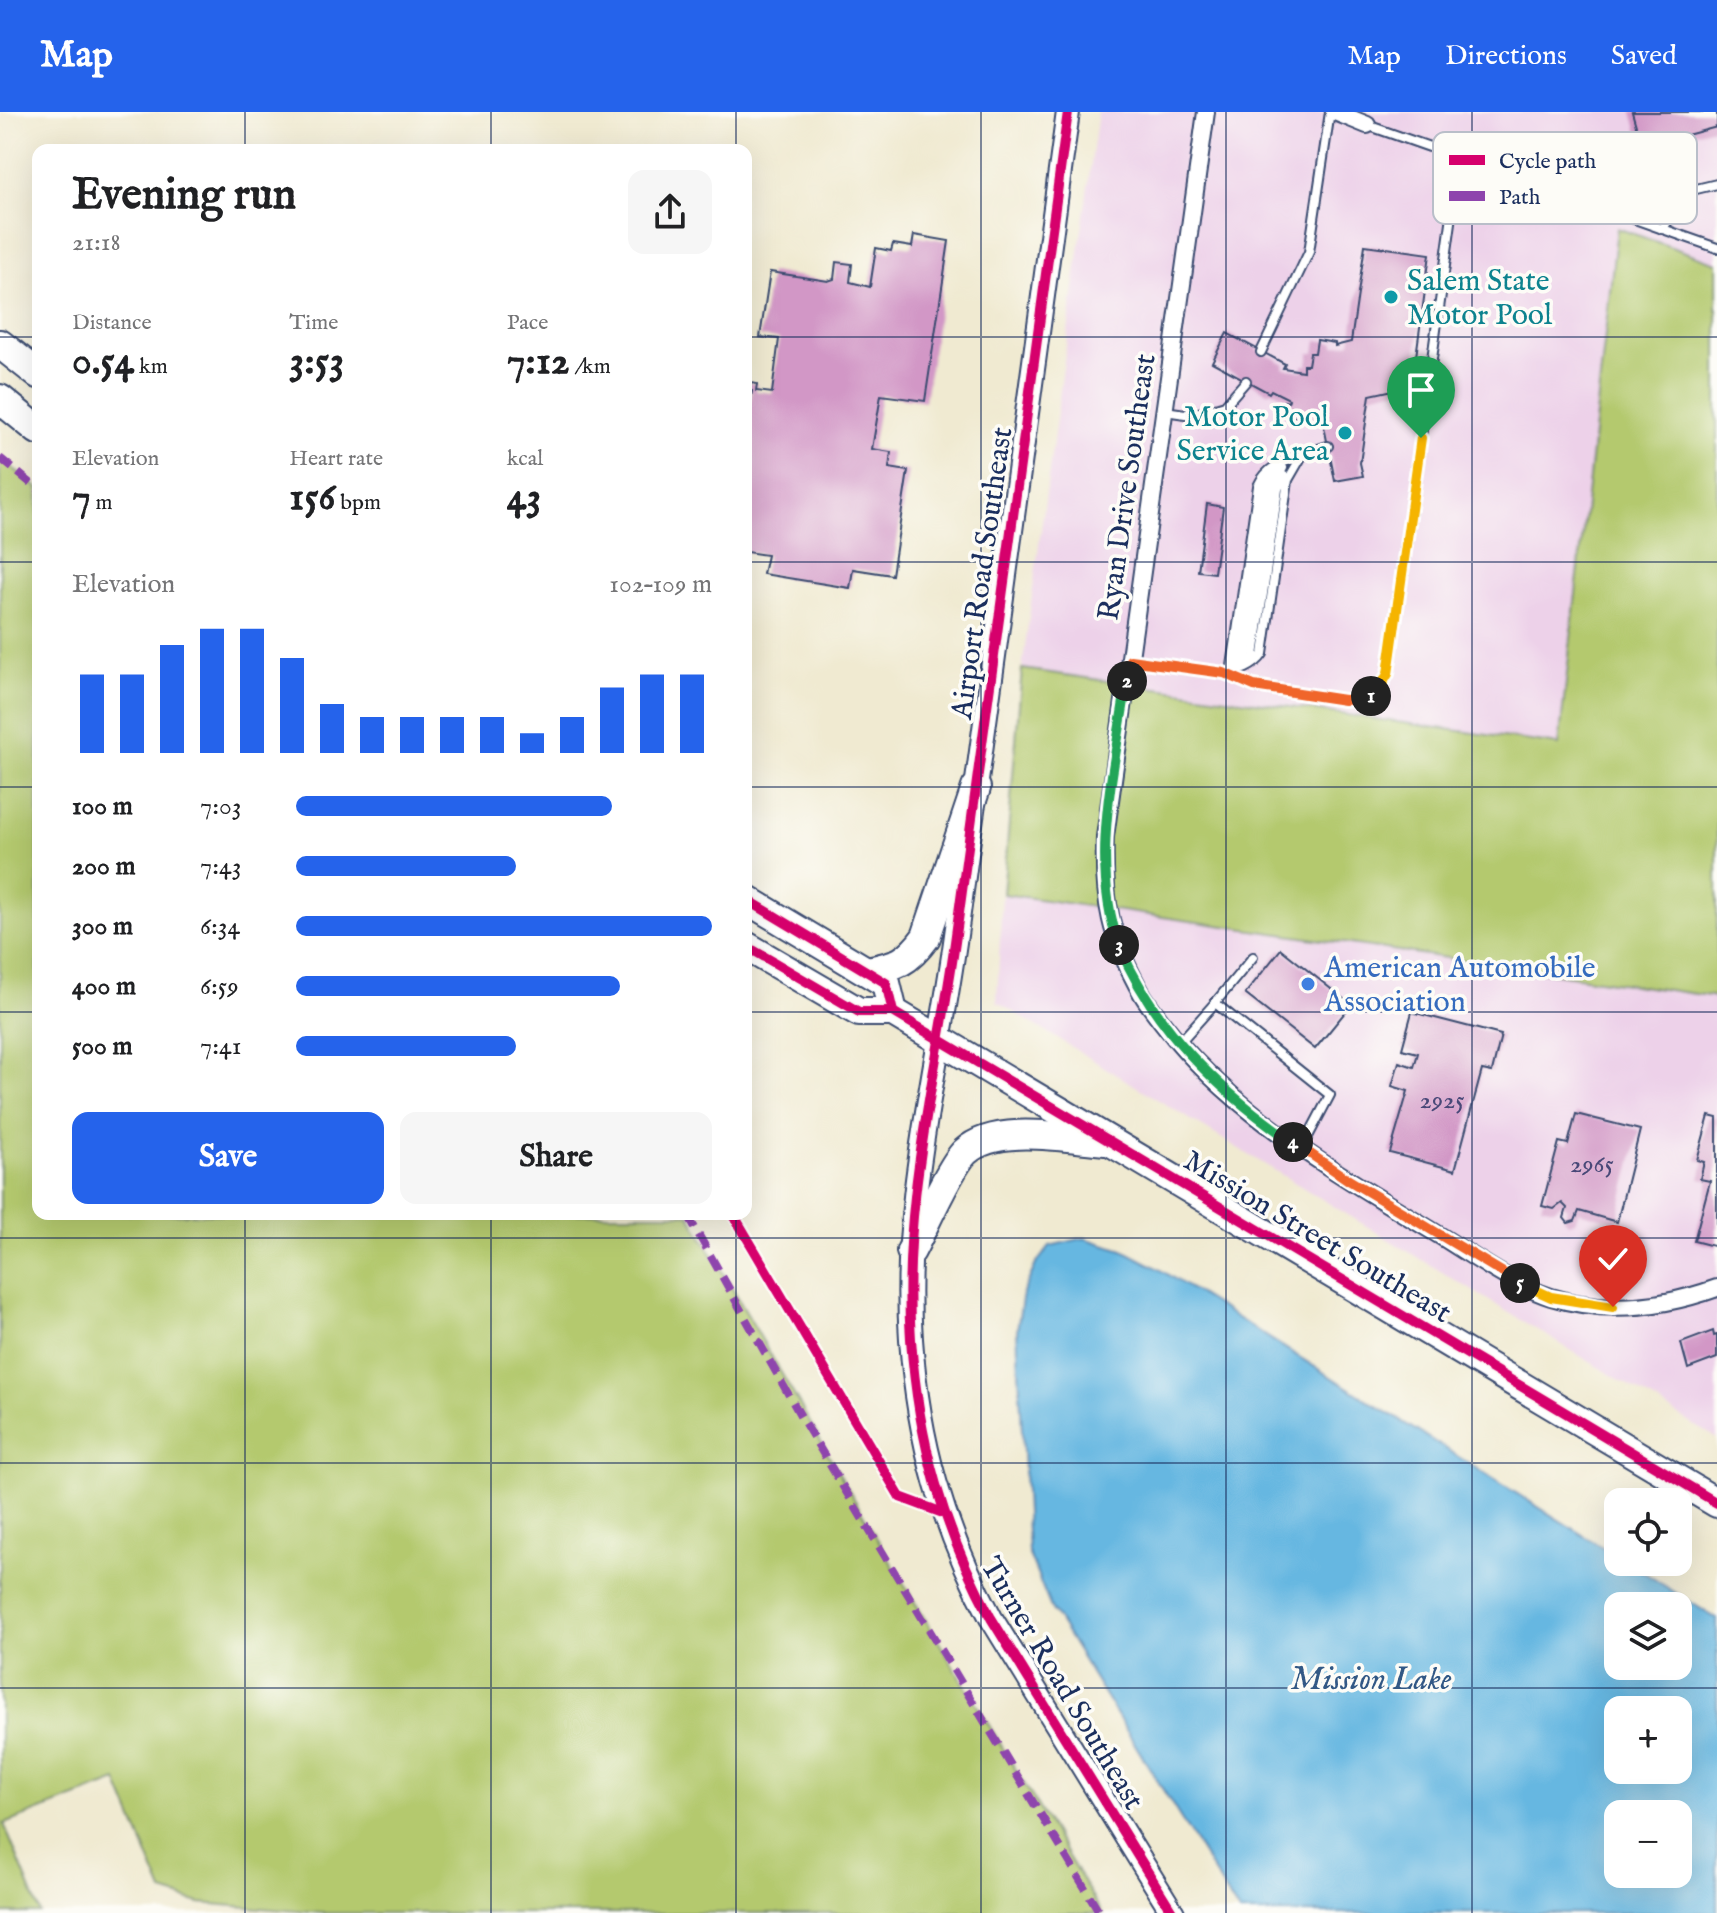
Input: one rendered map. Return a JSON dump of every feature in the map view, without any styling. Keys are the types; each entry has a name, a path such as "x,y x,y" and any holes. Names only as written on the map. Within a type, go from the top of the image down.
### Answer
{"highway":[{"path":"0,344 32,369"},
{"path":"0,399 32,425"},
{"path":"867,971 902,963 914,955 926,937 976,788"},
{"path":"752,903 886,983 893,1012"},
{"name":"Mission Street Southeast","path":"752,950 859,1012 893,1012 1717,1503"},
{"path":"911,1251 964,1153 984,1141 1021,1134 1114,1141"}],"main road":[{"name":"Airport Road Southeast","path":"941,1041 1068,112"},
{"name":"Turner Road Southeast","path":"941,1041 917,1190 911,1251 911,1335 916,1387 943,1513 965,1569 997,1627 1173,1913"}],"street":[{"name":"Ryan Drive Southeast","path":"1206,112 1105,837 1106,901 1119,947 1143,996 1179,1043 1223,1088 1263,1121 1347,1179 1489,1266 1551,1297 1613,1307 1651,1305 1717,1288"},
{"path":"1333,112 1367,125"}],"lane":[{"path":"1261,352 1309,252 1333,112"},
{"path":"1367,125 1433,148"},
{"path":"1697,189 1717,184"},
{"path":"1130,660 1238,669 1254,686 1344,700 1364,699 1377,692 1388,674 1451,224"},
{"path":"1648,224 1717,248"},
{"path":"1662,229 1666,224"},
{"path":"1165,411 1192,415 1225,405 1246,381"},
{"path":"1238,669 1265,487 1279,467 1303,454 1328,446"},
{"path":"1238,669 1278,489 1282,479 1303,454"},
{"path":"1179,1043 1253,957"},
{"path":"1215,1003 1330,1095 1302,1148"}],"shaded area":[{"path":"1098,112 1717,112 1717,263 1617,229 1559,745 1022,669"},
{"path":"1002,894 1717,997 1717,1439 997,1002"}],"green space":[{"path":"1617,228 1717,263 1717,997 1003,894 1022,669 1559,745"},
{"path":"0,458 32,483 32,1220 692,1220 889,1559 1102,1913 320,1913 199,1903 163,1892 117,1781 4,1824 40,1913 0,1913"}],"water":[{"name":"Mission Lake","path":"1084,1238 1123,1250 1154,1266 1604,1548 1604,1576 1649,1576 1674,1592 1604,1592 1604,1680 1692,1680 1692,1603 1717,1619 1717,1913 1239,1913 1051,1608 1028,1552 1017,1330 1023,1293 1036,1264 1050,1246"}],"building":[{"path":"1632,112 1717,112 1717,127 1697,132 1638,132"},
{"path":"914,235 949,241 925,401 881,395 872,449 891,452 889,468 908,471 892,575 853,569 850,588 763,574 767,555 752,553 752,383 757,384 756,391 772,393 779,339 760,337 770,272 828,281 834,279 836,262 852,264 850,282 870,287 876,248 891,251 893,244 912,247"},
{"name":"Salem State Motor Pool","path":"1365,245 1430,254 1412,386 1370,395 1360,463 1363,476 1335,481 1323,421 1282,415 1284,401 1288,402 1289,399 1271,390 1269,393 1212,362 1227,333 1285,364 1283,368 1303,371 1303,365 1308,365 1310,353 1315,353 1317,340 1335,343 1335,346 1351,342"},
{"path":"1207,504 1223,507 1214,573 1198,571"},
{"path":"1281,949 1351,1005 1315,1049 1245,994"},
{"path":"1412,1012 1501,1035 1492,1072 1482,1070 1455,1170 1390,1153 1408,1091 1392,1086 1399,1062 1414,1067 1418,1053 1402,1049"},
{"path":"1576,1114 1640,1130 1617,1222 1579,1211 1575,1221 1568,1223 1564,1218 1567,1208 1562,1203 1554,1209 1542,1206 1559,1142 1568,1144"},
{"path":"1709,1116 1717,1118 1717,1247 1694,1241 1710,1181 1700,1179 1704,1162 1697,1160"},
{"path":"1713,1331 1714,1336 1717,1335 1717,1358 1688,1369 1681,1343"}],"marked path":[{"path":"0,458 32,484"},
{"path":"690,1220 804,1422 1100,1913"}],"cycle path":[{"path":"1068,112 956,935 916,1187 909,1288 911,1339 914,1377 927,1449 946,1518 974,1585 991,1618 1173,1913"},
{"path":"752,903 886,983 893,1012"},
{"path":"752,950 859,1012 893,1012 1717,1503"},
{"path":"737,1220 900,1497 943,1513"}],"place":[{"name":"Salem State Motor Pool","path":"1391,297"},
{"name":"Motor Pool Service Area","path":"1345,433"},
{"name":"American Automobile Association","path":"1308,984"}],"route":[{"path":"1421,438 1388,674 1377,692 1364,699 1344,700 1254,686 1224,673 1130,660 1105,837 1104,877 1110,921 1130,971 1156,1015 1195,1061 1263,1121 1347,1179 1526,1287 1551,1297 1613,1307"}]}
